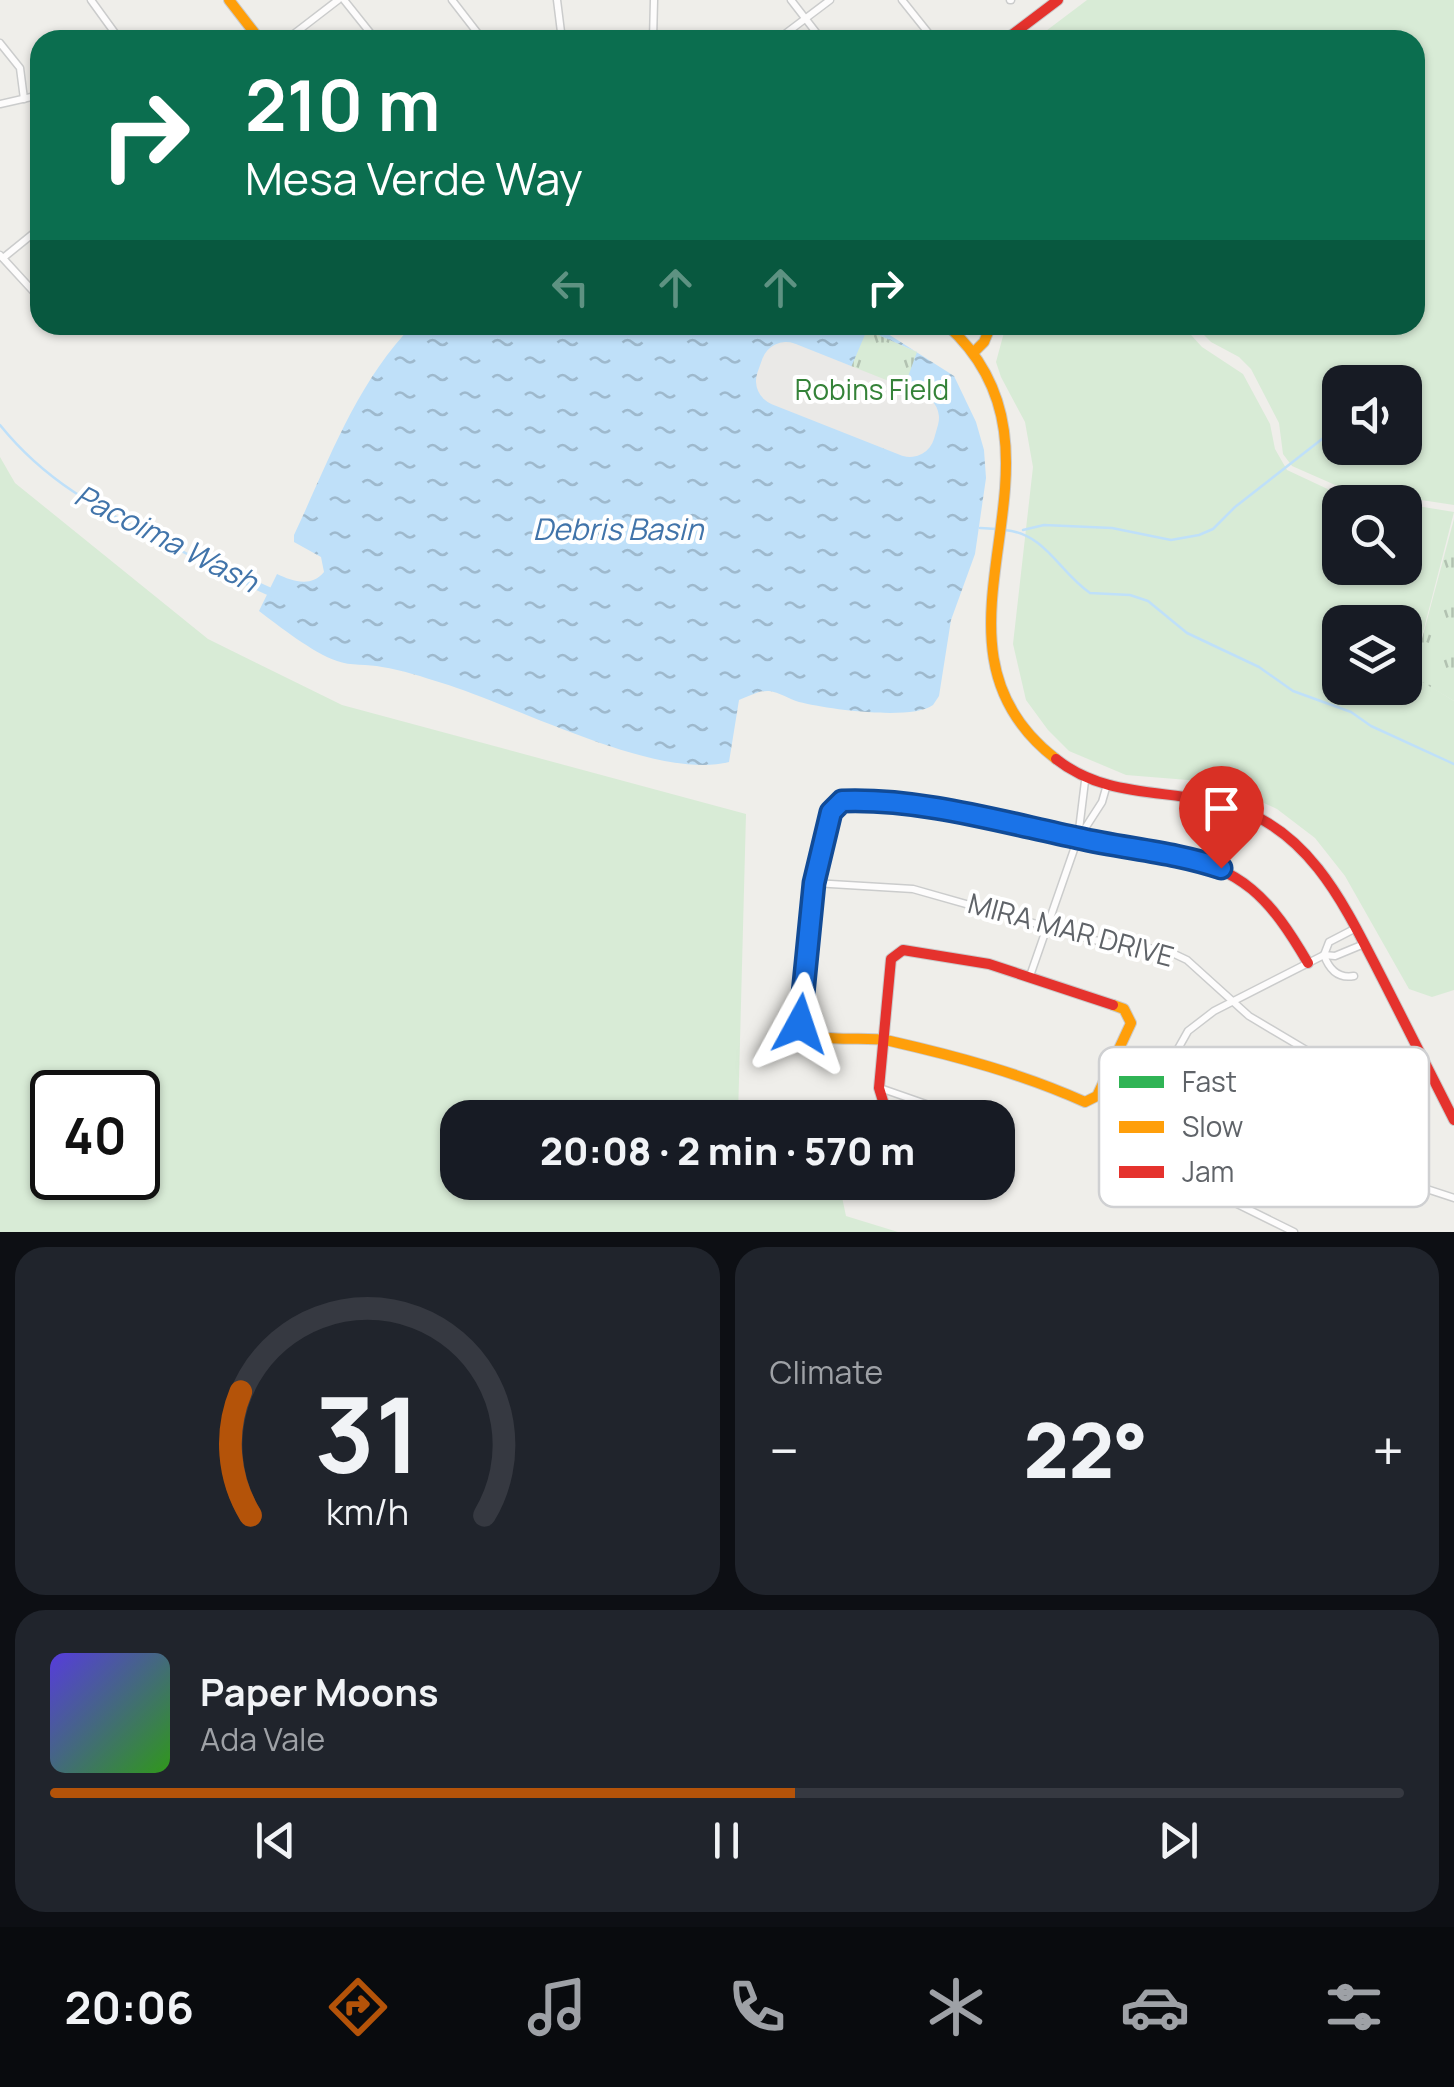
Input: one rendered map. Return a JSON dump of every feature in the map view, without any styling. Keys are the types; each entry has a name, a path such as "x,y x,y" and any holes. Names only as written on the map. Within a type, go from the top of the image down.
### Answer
{"street":[{"path":"91,0 113,30"},
{"path":"229,0 252,30"},
{"path":"300,30 341,0 367,30"},
{"path":"452,0 475,30"},
{"path":"557,0 561,30"},
{"path":"653,30 654,0"},
{"path":"791,0 814,30"},
{"path":"791,30 830,0"},
{"path":"902,0 926,30"},
{"path":"1018,30 1058,0"},
{"path":"0,43 20,68 24,99"},
{"path":"0,104 30,98"},
{"path":"30,235 1,257 30,289"},
{"path":"957,335 974,353 995,394 1006,433 1010,480 990,626 996,680 1007,706 1031,738 1085,782 1218,803 1262,820 1283,834 1328,876 1417,1047"},
{"path":"974,353 987,335"},
{"path":"1031,973 1078,838 1085,782"},
{"path":"1078,838 1102,802 1106,788"},
{"path":"1099,1090 1085,1102 1036,1080 885,1040 818,1038 805,1032 800,1018 814,883 834,807 848,801 924,808 1185,856 1237,876 1273,907 1308,963"},
{"name":"MIRA MAR DRIVE","path":"814,883 913,889 1093,940 1168,951 1186,960 1268,1029 1301,1047"},
{"path":"1179,1047 1188,1032 1234,1001 1324,954 1329,942 1356,928"},
{"path":"1324,954 1335,956 1364,944"},
{"path":"883,1100 879,1088 892,960 903,950 1031,973 1124,1009 1129,1016 1128,1033 1121,1047"},
{"path":"1324,954 1334,971 1341,976 1354,976"},
{"path":"1429,1071 1454,1120"},
{"path":"879,1088 914,1100"},
{"path":"1429,1190 1454,1198"},
{"path":"1244,1207 1294,1232"}],"green space":[{"path":"1087,0 1454,0 1454,505 1422,500 1422,485 1335,485 1292,466 1283,454 1279,423 1251,369 1204,335 1425,335 1425,30 1047,30"},
{"name":"Robins Field","path":"851,335 878,335 917,352 922,414 912,443 774,387 788,354"},
{"path":"1003,335 1191,335 1202,347 1243,374 1270,424 1275,449 1287,470 1322,486 1322,585 1422,585 1422,507 1454,512 1422,636 1422,605 1322,605 1322,705 1422,705 1422,681 1454,701 1454,990 1432,997 1409,989 1345,876 1315,838 1277,809 1240,792 1188,780 1126,775 1069,751 1048,730 1026,700 1013,644 1033,467 1025,422 996,362"},
{"path":"0,457 15,483 208,639 342,705 746,814 738,1100 440,1100 440,1200 843,1200 846,1216 898,1232 0,1232"},
{"path":"1454,519 1454,701 1422,682 1422,639"}],"water":[{"name":"Debris Basin","path":"404,335 865,335 846,379 788,354 774,387 912,442 922,414 898,404 917,352 954,376 976,422 986,478 975,554 951,620 939,696 933,705 922,710 888,713 829,708 773,692 757,693 739,700 729,762 699,765 626,751 442,683 390,668 342,663 307,646 259,611 277,574 307,582 324,572 321,557 294,542 294,535 345,425 375,372"},
{"name":"Debris Basin","path":"878,335 890,335 915,351"}],"waterway":[{"name":"Pacoima Wash","path":"0,425 65,486 191,556"},
{"path":"1023,530 1044,525 1112,528 1171,540 1199,535 1213,529 1322,439"},
{"name":"Pacoima Wash","path":"980,528 997,529"},
{"name":"Pacoima Wash","path":"1005,530 1042,546 1090,593 1130,595 1148,601 1187,633 1259,667 1293,691 1351,712 1371,726 1454,764"},
{"name":"Pacoima Wash","path":"191,556 275,594"}],"runway":[{"path":"786,367 914,418 910,432 781,381 786,367"}],"traffic: fast":[{"path":"804,980 815,864 830,820 842,801 965,813 1167,853"}],"traffic: slow":[{"path":"229,0 252,30"},
{"path":"955,335 987,377 1004,432 1005,489 992,604 994,659 1013,711 1056,759"},
{"path":"973,353 987,335"},
{"path":"804,980 800,1017 805,1032 815,1036 890,1041 940,1053 1013,1074 1085,1102 1099,1092"},
{"path":"1113,1005 1124,1009 1131,1023 1120,1047"}],"traffic: jam":[{"path":"1018,30 1058,0"},
{"path":"1056,759 1076,772 1118,787 1230,806 1284,834 1306,855 1342,903 1417,1047"},
{"path":"1167,853 1216,867 1252,889 1281,920 1308,963"},
{"path":"883,1100 879,1088 891,959 903,950 989,964 1113,1005"},
{"path":"1429,1071 1454,1120"}],"route":[{"path":"800,1024 811,898 831,812 842,801 924,808 1185,856 1221,868"}]}
